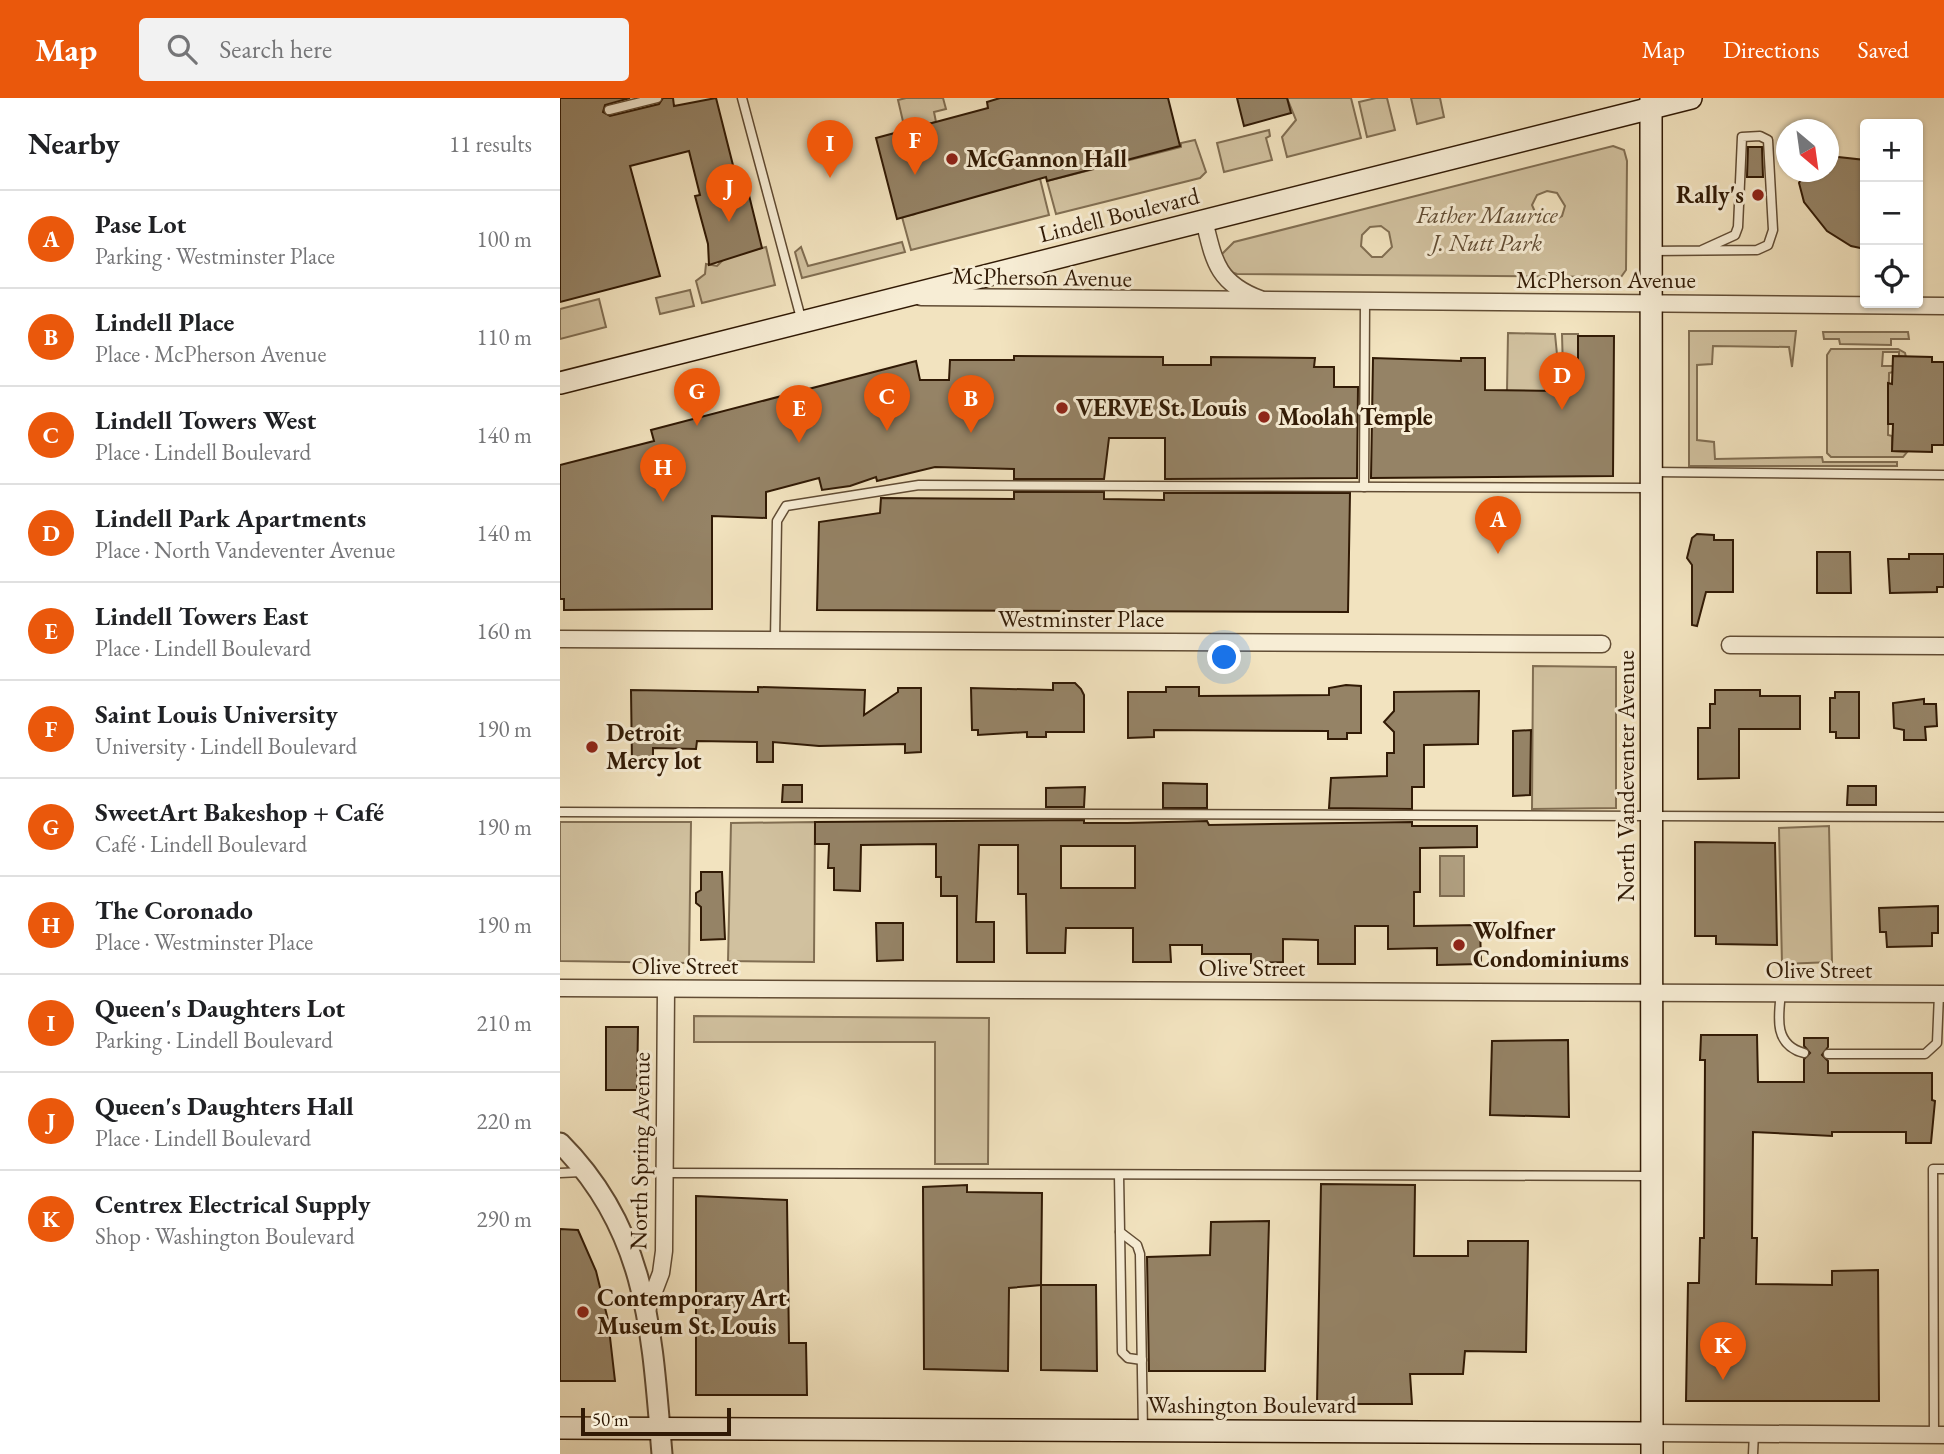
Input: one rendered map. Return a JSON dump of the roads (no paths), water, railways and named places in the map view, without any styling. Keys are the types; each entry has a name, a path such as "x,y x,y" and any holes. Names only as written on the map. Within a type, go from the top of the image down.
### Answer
{"main road":[{"name":"Lindell Boulevard","path":"560,383 1652,103 1691,98"},
{"name":"North Vandeventer Avenue","path":"1652,103 1652,1443"},
{"name":"Washington Boulevard","path":"560,1428 1143,1431 1652,1443"}],"street":[{"name":"McPherson Avenue","path":"1204,220 1220,273 1239,290 1268,303"},
{"name":"McPherson Avenue","path":"899,297 1268,303 1653,301 1944,306"},
{"name":"Westminster Place","path":"560,639 1602,644"},
{"path":"1730,645 1944,646"},
{"name":"Olive Street","path":"560,988 1941,994"},
{"name":"North Spring Avenue","path":"647,1310 661,1273 665,1173 666,989"},
{"name":"North Spring Avenue","path":"560,1143 588,1172 622,1230 637,1268 647,1310 662,1454"},
{"name":"Washington Boulevard","path":"1652,1443 1754,1433 1939,1435"}],"lane":[{"path":"609,110 657,98"},
{"path":"742,98 802,322"},
{"path":"1652,251 1757,250 1768,245 1772,238 1771,148 1768,140 1760,136 1742,137 1738,227 1735,235 1702,250"},
{"path":"1364,487 1365,302"},
{"path":"775,640 777,521 786,506 919,485 1489,487 1652,480 1944,475"},
{"path":"560,812 1944,817"},
{"path":"1781,993 1778,1026 1782,1038 1793,1050 1804,1053"},
{"path":"1828,1054 1925,1054 1937,1043 1941,994"},
{"path":"1939,1435 1933,1169 1944,1169"},
{"path":"560,1173 588,1172"},
{"path":"665,1173 1652,1176"},
{"path":"1119,1175 1122,1352 1128,1358 1142,1360"},
{"path":"1120,1232 1137,1245 1140,1254 1143,1431"},
{"path":"1753,1454 1754,1433"}],"place":[{"name":"McGannon Hall","path":"952,159"},
{"name":"Saint Louis University","path":"915,175"},
{"name":"Queen's Daughters Lot","path":"830,178"},
{"name":"Rally's","path":"1758,195"},
{"name":"Queen's Daughters Hall","path":"729,222"},
{"name":"VERVE St. Louis","path":"1062,408"},
{"name":"Lindell Park Apartments","path":"1562,410"},
{"name":"Moolah Temple","path":"1264,417"},
{"name":"SweetArt Bakeshop + Café","path":"697,426"},
{"name":"Lindell Towers West","path":"887,431"},
{"name":"Lindell Place","path":"971,433"},
{"name":"Lindell Towers East","path":"799,443"},
{"name":"The Coronado","path":"663,502"},
{"name":"Pase Lot","path":"1498,554"},
{"name":"Detroit Mercy lot","path":"592,747"},
{"name":"Wolfner Condominiums","path":"1459,945"},
{"name":"Contemporary Art Museum St. Louis","path":"583,1312"},
{"name":"Centrex Electrical Supply","path":"1723,1380"}],"park label":[{"name":"Father Maurice J. Nutt Park","path":"1487,229"}]}
